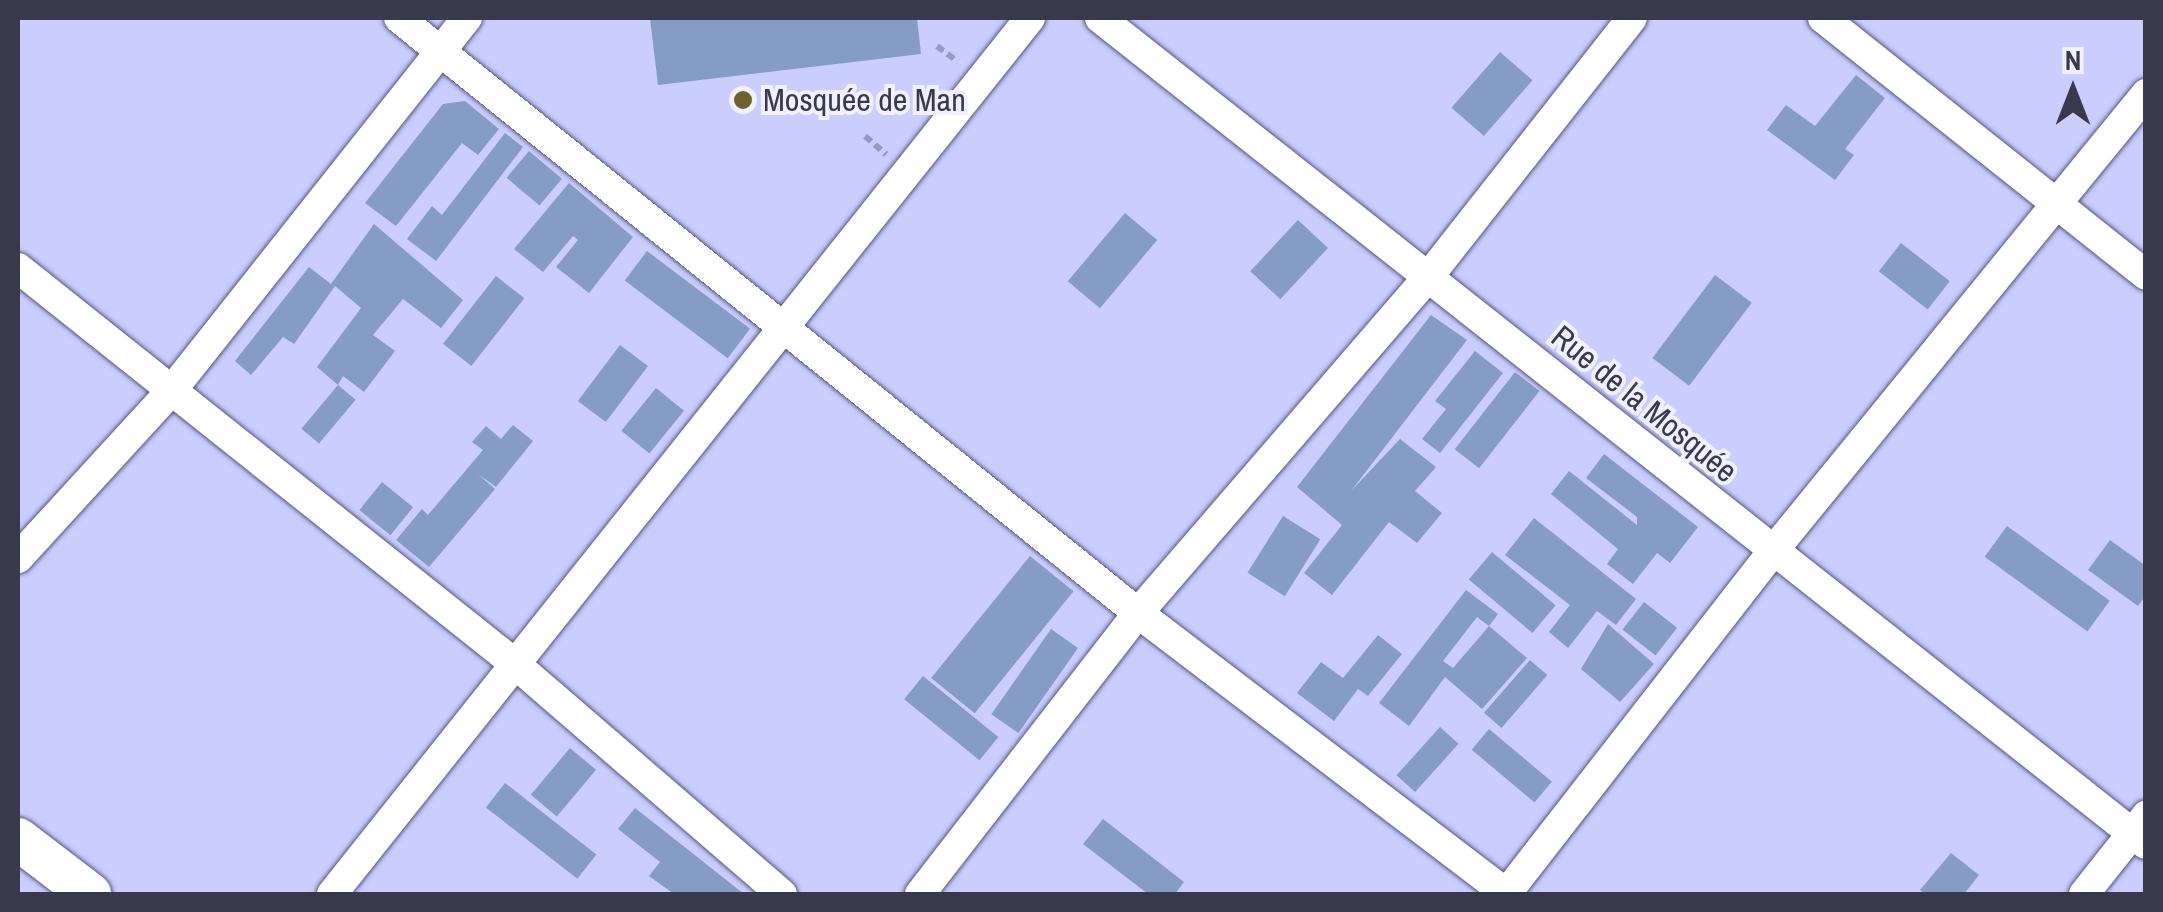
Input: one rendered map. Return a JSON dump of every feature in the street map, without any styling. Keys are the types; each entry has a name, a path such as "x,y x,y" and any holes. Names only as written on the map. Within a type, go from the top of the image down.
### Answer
{"main road":[{"path":"18,838 90,894"}],"street":[{"path":"398,18 1138,613 1506,894 1773,551 2146,94"},
{"path":"18,558 172,390 467,18"},
{"path":"332,894 1030,18"},
{"name":"Rue de la Mosquée","path":"1100,18 1773,551 2141,831"},
{"path":"920,894 1138,613 1428,276 1632,18"},
{"path":"1823,18 2146,275"},
{"path":"18,268 514,663 782,894"},
{"path":"2084,894 2141,831"}],"building":[{"name":"Mosquée de Man","path":"650,18 917,18 921,54 658,85"},
{"path":"1500,52 1532,80 1484,136 1451,108"},
{"path":"1856,75 1885,98 1845,149 1854,155 1835,180 1767,130 1786,105 1815,126"},
{"path":"465,101 499,129 478,155 462,143 396,226 365,203 443,104"},
{"path":"505,133 523,147 436,261 407,239 432,206 442,215"},
{"path":"529,151 562,179 539,205 507,178"},
{"path":"569,183 633,237 589,293 556,267 578,240 573,236 543,272 514,249"},
{"path":"1125,213 1157,240 1100,308 1068,281"},
{"path":"1298,220 1328,248 1280,299 1250,271"},
{"path":"374,224 463,300 441,328 403,299 373,335 395,351 364,392 343,376 338,385 317,367 361,308 335,286 294,344 283,337 251,375 235,361 309,267 331,284"},
{"path":"1901,243 1950,281 1928,310 1879,271"},
{"path":"647,251 750,329 728,358 625,281"},
{"path":"1715,275 1752,303 1689,386 1652,358"},
{"path":"496,276 524,298 471,366 443,344"},
{"path":"1431,315 1467,340 1351,491 1400,439 1436,467 1415,491 1442,513 1417,543 1389,522 1332,595 1304,573 1342,525 1297,487"},
{"path":"620,345 648,366 606,422 578,401"},
{"path":"1475,351 1503,373 1440,453 1422,439 1446,409 1435,401"},
{"path":"1515,372 1539,391 1479,468 1455,449"},
{"path":"338,385 356,400 319,443 301,429"},
{"path":"656,388 684,411 649,453 621,431"},
{"path":"513,425 533,441 496,487 478,474 495,489 429,567 396,540 422,509 428,515 483,450 472,442 486,426 501,439"},
{"path":"1604,454 1698,527 1670,563 1657,553 1633,584 1607,564 1618,549 1551,494 1569,471 1637,525 1637,517 1586,478"},
{"path":"382,482 413,507 390,535 359,510"},
{"path":"1283,516 1320,539 1285,596 1247,573"},
{"path":"1534,518 1636,599 1616,625 1597,611 1568,648 1549,632 1570,605 1505,555"},
{"path":"2007,526 2110,601 2087,631 1985,557"},
{"path":"2110,540 2146,566 2146,595 2138,606 2088,570"},
{"path":"1492,552 1556,605 1532,633 1469,580"},
{"path":"1030,556 1074,591 975,713 931,678"},
{"path":"1466,590 1498,614 1489,626 1527,658 1482,709 1445,677 1409,726 1379,703","holes":["1477,617 1489,626 1453,668 1443,661"]},
{"path":"1644,602 1677,628 1656,655 1622,630"},
{"path":"1608,624 1654,664 1620,702 1581,669"},
{"path":"1051,629 1078,648 1018,733 991,714"},
{"path":"1378,635 1402,654 1368,696 1358,689 1334,721 1297,693 1321,662 1343,678"},
{"path":"1530,660 1547,675 1501,728 1484,713"},
{"path":"923,676 998,737 980,760 904,699"},
{"path":"1440,727 1459,744 1415,792 1397,775"},
{"path":"1489,729 1552,782 1534,802 1472,750"},
{"path":"570,748 596,770 557,817 531,795"},
{"path":"505,783 596,854 577,879 486,807"},
{"path":"635,808 744,894 674,894 649,876 660,862 618,829"},
{"path":"1103,819 1184,882 1175,894 1148,894 1083,844"},
{"path":"1951,853 1979,875 1964,894 1925,894 1920,890"}],"place":[{"name":"Mosquée de Man","path":"743,100"}]}
